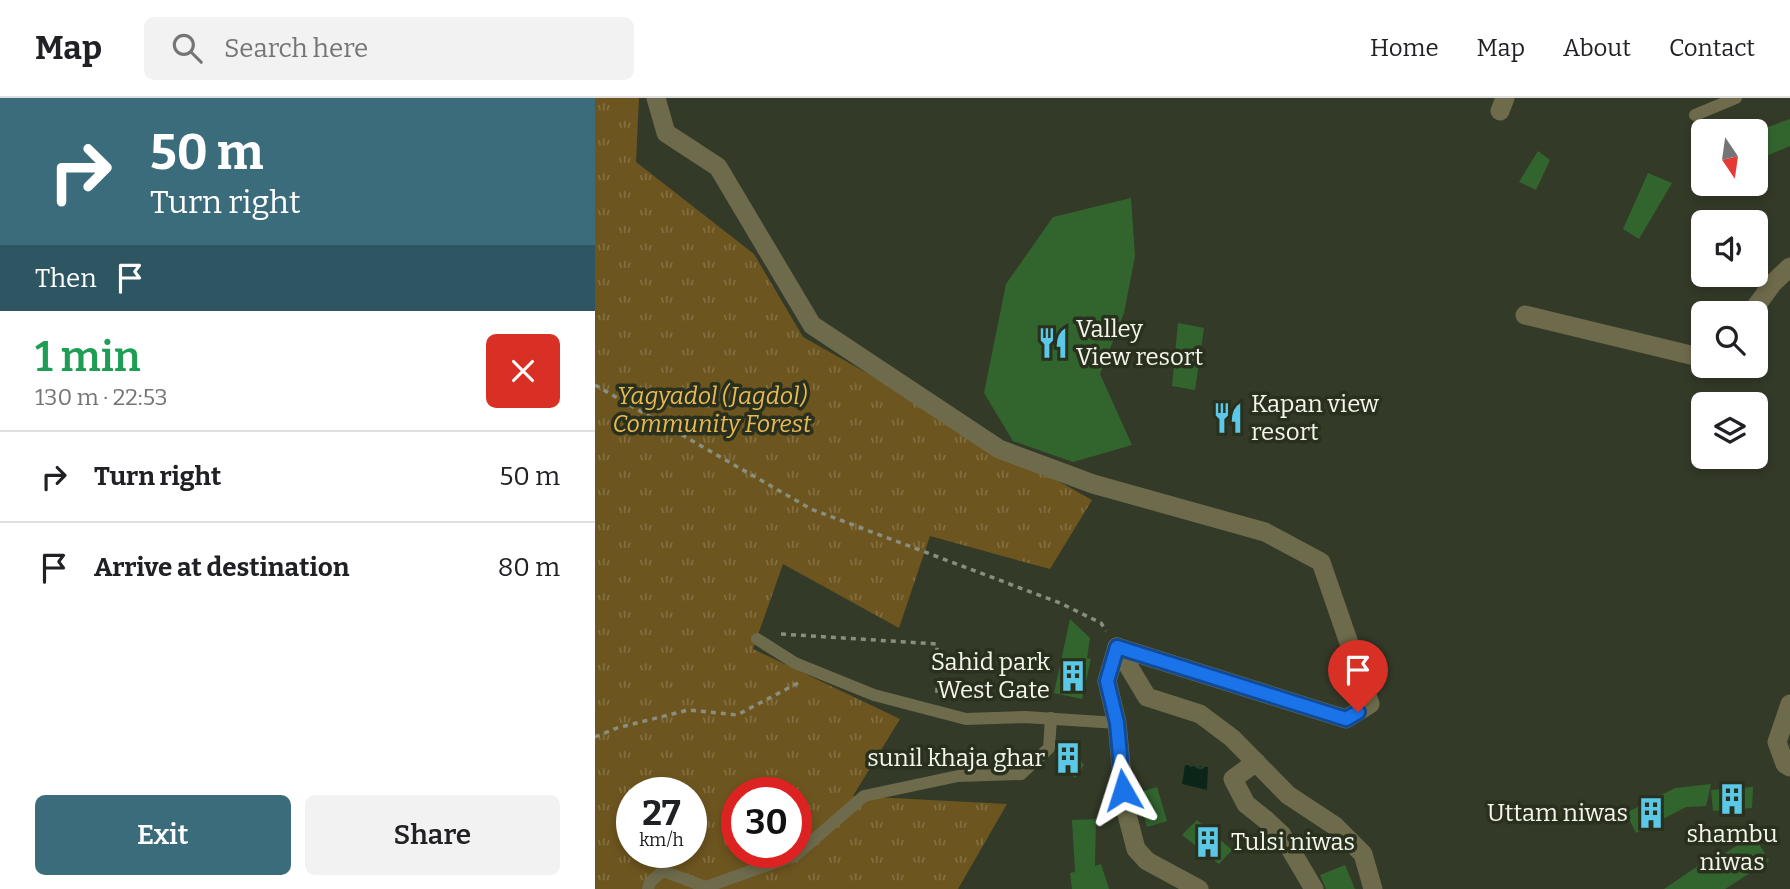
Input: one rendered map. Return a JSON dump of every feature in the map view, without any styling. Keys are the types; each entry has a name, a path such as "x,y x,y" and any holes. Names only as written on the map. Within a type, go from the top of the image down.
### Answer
{"street":[{"path":"656,98 666,133 718,167 813,325 999,449 1093,484 1265,532 1321,562 1370,704 1346,719 1117,647"},
{"path":"1760,301 1790,267"},
{"path":"1525,314 1691,355"},
{"path":"1117,647 1147,697 1199,714 1232,738 1288,795 1335,826 1363,853 1373,889"},
{"path":"1117,647 1107,681 1117,723 1125,807 1136,849 1147,861 1199,889"},
{"path":"1790,704 1777,742 1785,764 1790,767"},
{"path":"1256,762 1233,779 1246,804 1282,835 1314,889"}],"lane":[{"path":"1695,115 1736,98"},
{"path":"757,639 795,663 874,695 966,719 1025,717 1117,723"},
{"path":"648,889 650,882 663,871 706,887 796,855 865,796 958,776 1021,774 1049,748 1051,718"}],"path":[{"path":"595,385 811,509 1060,603 1101,623 1117,647"},
{"path":"773,634 937,644 937,700 954,705 951,715"},
{"path":"595,737 617,728 688,710 737,715 819,672"}],"green space":[{"name":"Yagyadol (Jagdol) Community Forest","path":"595,98 639,98 636,162 754,254 803,337 1092,500 1050,569 930,536 899,628 783,564 753,649 900,719 853,796 1007,804 958,889 595,889"}],"water":[{"path":"1185,765 1208,767 1207,790 1182,784"}],"building":[{"path":"1790,119 1790,146 1768,155 1768,127"},
{"path":"1538,151 1550,160 1536,190 1519,182"},
{"path":"1648,173 1672,183 1639,239 1623,229"},
{"name":"Valley View resort","path":"1131,198 1135,256 1124,313 1100,374 1132,445 1073,462 1013,441 984,393 1006,284 1053,217"},
{"path":"1178,323 1204,328 1195,390 1172,386"},
{"name":"Sahid park West Gate","path":"1070,619 1090,638 1087,658 1091,659 1082,699 1054,693"},
{"name":"sunil khaja ghar","path":"1065,741 1084,765 1075,778 1055,755 1058,746"},
{"path":"1711,784 1706,806 1686,807 1636,833 1626,813 1675,788"},
{"path":"1157,787 1167,821 1147,827 1137,793"},
{"name":"shambu niwas","path":"1753,787 1752,808 1713,811 1711,790"},
{"path":"1096,819 1095,866 1101,864 1109,889 1072,889 1070,873 1075,872 1072,820"},
{"name":"Tulsi niwas","path":"1197,820 1232,850 1219,864 1182,835"},
{"path":"1754,835 1769,861 1725,889 1664,889 1714,855 1717,858"},
{"path":"1345,865 1355,889 1326,889 1320,875"}],"place":[{"name":"Valley View resort","path":"1053,343"},
{"name":"Kapan view resort","path":"1228,418"},
{"name":"Sahid park West Gate","path":"1073,676"},
{"name":"sunil khaja ghar","path":"1068,758"},
{"name":"shambu niwas","path":"1732,799"},
{"name":"Uttam niwas","path":"1651,813"},
{"name":"Tulsi niwas","path":"1208,842"}],"route":[{"path":"1123,790 1117,723 1107,681 1117,647 1346,719 1358,712"}]}
